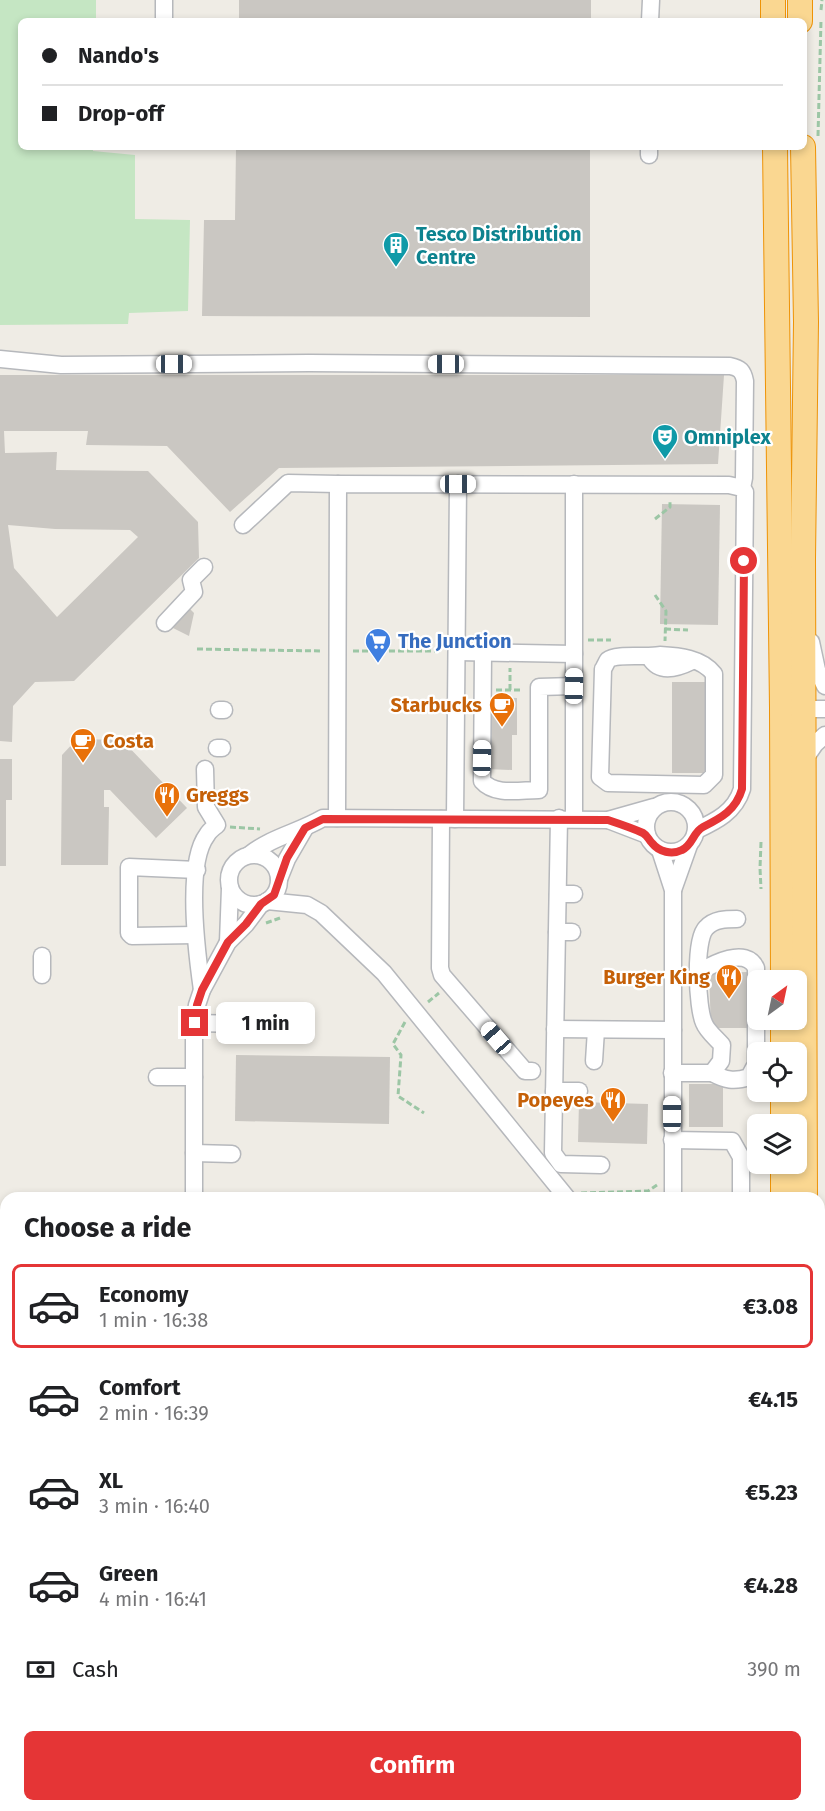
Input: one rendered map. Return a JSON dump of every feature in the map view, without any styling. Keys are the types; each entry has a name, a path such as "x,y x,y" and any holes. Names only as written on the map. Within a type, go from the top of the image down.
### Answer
{"highway":[{"path":"773,0 773,18"},
{"path":"800,0 800,18"},
{"path":"775,150 804,709 784,970"},
{"path":"803,150 806,322 803,559 805,1192"},
{"path":"783,1174 783,1192"}],"street":[{"path":"164,0 164,18"},
{"path":"650,18 651,0"},
{"path":"0,359 62,365 333,363 738,367 744,373 746,381 742,488 745,492 742,789 740,798 733,807 693,838 682,850 673,852 660,850"},
{"path":"243,525 288,483 671,484 729,485 742,488"},
{"path":"337,818 338,483"},
{"path":"458,484 456,652 440,968 442,975 525,1071 532,1071"},
{"path":"574,484 574,686 591,733 600,777 603,781 641,784 704,785 708,783 714,775 714,674 708,666 681,656 615,657 608,660 591,733 567,819 565,932 555,1029 553,1153 561,1164 601,1165"},
{"path":"165,623 194,592 191,580 204,567"},
{"path":"804,615 817,670 825,686"},
{"path":"456,652 574,654"},
{"path":"483,653 482,780 488,788 539,790 539,687 574,686"},
{"path":"804,760 814,744 825,735"},
{"path":"202,990 195,935 197,870 201,845 206,835 217,825 206,807 205,769"},
{"path":"228,942 230,871 241,858 273,839 323,819 608,820 668,801 683,804 694,815 693,838 673,890"},
{"path":"654,807 646,820 647,835 660,850 673,890 673,1192"},
{"path":"608,820 647,835"},
{"path":"194,1192 194,1077 197,1005 202,990 228,942 278,887 287,858 305,828"},
{"path":"249,855 266,858 277,871 279,879"},
{"path":"195,935 132,936 129,933 129,867 197,870"},
{"path":"230,888 239,900 253,905 264,902 307,905 321,913 384,973 570,1192"},
{"path":"712,1073 721,1060 722,1045 704,1026 699,1011 699,942 706,928 721,919 737,919"},
{"path":"42,956 42,975"},
{"path":"672,1073 712,1073 724,1079 738,1081 749,1077 756,1064 756,968 753,963 748,959 729,958 699,972"},
{"path":"195,1023 296,1025"},
{"path":"555,1029 673,1030"},
{"path":"594,1061 596,1030"},
{"path":"157,1077 194,1077"},
{"path":"554,1091 579,1091"},
{"path":"672,1140 732,1141 741,1157 741,1192"},
{"path":"194,1153 232,1154"}],"path":[{"path":"655,519 670,507 671,484"},
{"path":"665,630 688,630"},
{"path":"483,690 520,690 539,687"},
{"path":"246,924 256,931 265,924 282,918"},
{"path":"413,1029 405,1020 393,1044 401,1055 398,1096 424,1113"},
{"path":"633,1192 648,1191 672,1175"}],"green space":[{"path":"0,0 96,0 96,18 18,18 18,150 93,150 135,155 135,219 190,220 188,311 129,313 128,324 0,325"}],"building":[{"path":"239,0 591,0 591,18 239,18"},
{"name":"Tesco Distribution Centre","path":"236,150 590,150 590,317 202,316 204,220 235,220"},
{"path":"0,375 724,375 718,464 279,468 230,512 167,446 86,445 88,431 4,431 5,453 57,452 56,470 148,471 198,522 199,558 74,681 35,682 13,706 12,742 0,741","holes":["8,525 55,529 130,530 138,537 57,617 14,568"]},
{"path":"662,504 720,505 718,625 660,624"},
{"path":"189,608 194,613 189,636 169,626"},
{"path":"672,682 712,682 712,773 672,773"},
{"name":"Starbucks","path":"489,697 517,698 517,735 512,735 512,770 486,769"},
{"path":"77,739 122,740 187,808 156,838 110,790 104,790 104,807 109,807 108,865 61,865 62,755"},
{"path":"0,759 12,759 12,800 6,800 6,866 0,866"},
{"name":"Burger King","path":"747,972 747,1028 711,1028 709,973"},
{"path":"236,1055 390,1057 389,1124 235,1121"},
{"path":"689,1084 723,1084 723,1127 689,1127"},
{"name":"Popeyes","path":"579,1102 648,1104 647,1144 578,1142"}],"place":[{"name":"Tesco Distribution Centre","path":"396,268"},
{"name":"Omniplex","path":"665,460"},
{"name":"The Junction","path":"378,664"},
{"name":"Starbucks","path":"502,728"},
{"name":"Costa","path":"83,764"},
{"name":"Greggs","path":"167,818"},
{"name":"Burger King","path":"729,1000"},
{"name":"Popeyes","path":"613,1123"}],"route":[{"path":"195,1023 202,990 228,942 261,904 274,895 287,858 305,828 323,819 559,818 608,820 647,835 654,846 660,850 673,852 682,850 689,845 697,831 723,817 740,798 742,789 744,561"}]}
